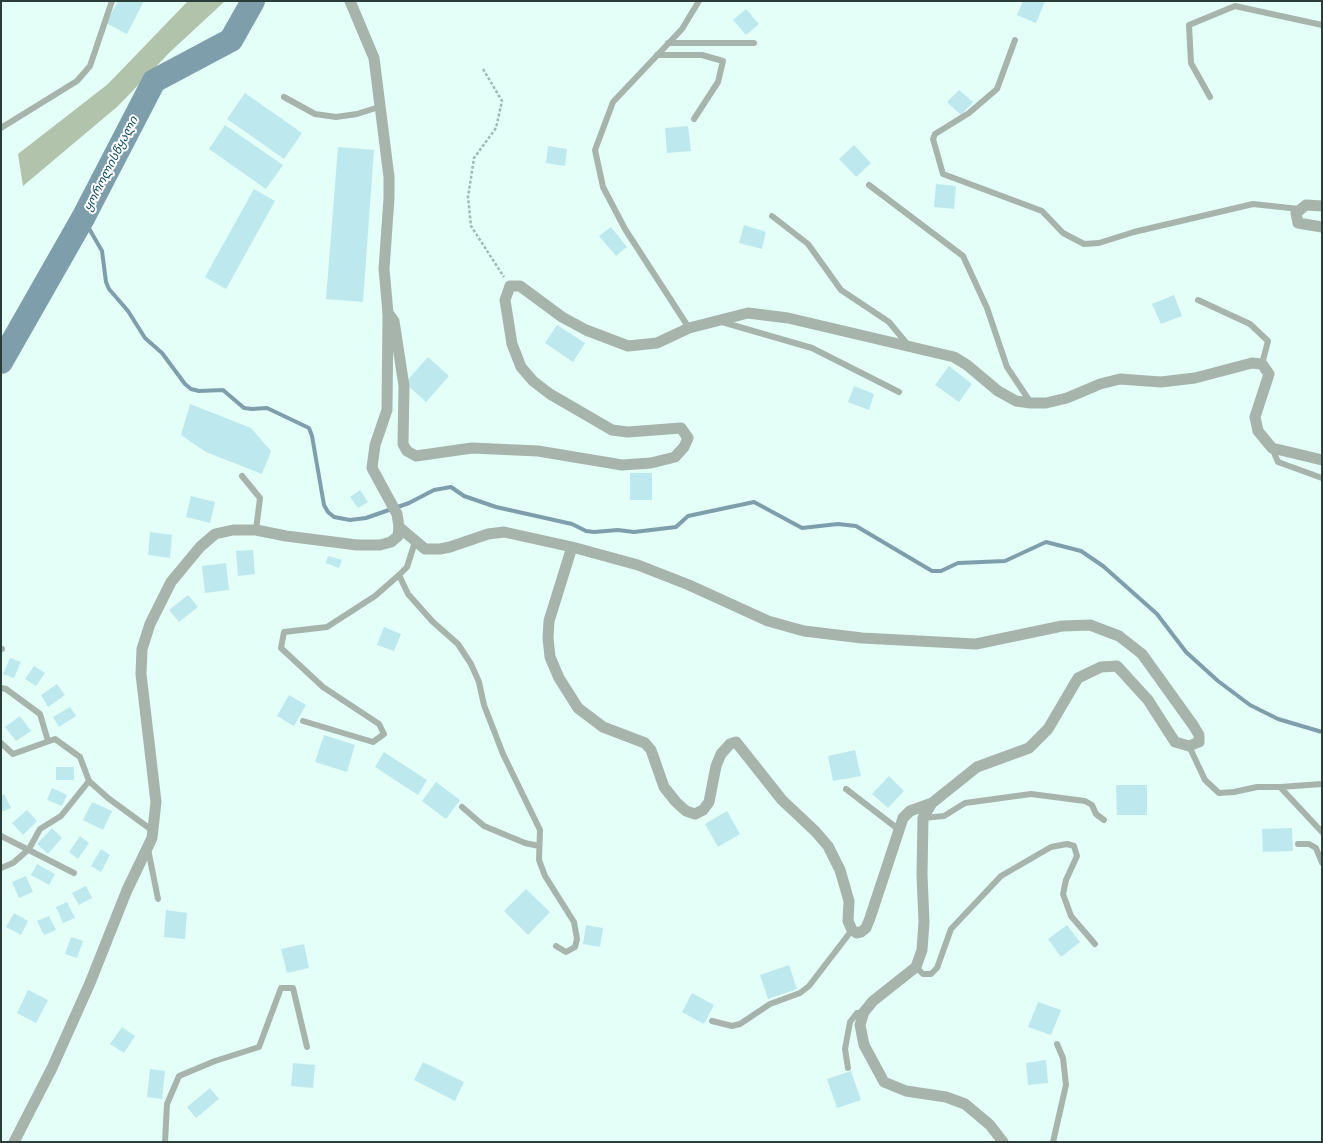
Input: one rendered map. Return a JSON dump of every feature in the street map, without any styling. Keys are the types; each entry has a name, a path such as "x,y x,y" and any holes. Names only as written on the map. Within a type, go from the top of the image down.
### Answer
{"street":[{"path":"14,1142 52,1068 90,983 127,890 148,848 153,831 156,802 141,674 142,648 150,624 171,582 200,547 214,534 233,530 256,530 286,536 357,545 380,545 391,542 398,536 399,527 395,510 372,468 375,446 387,410 388,313 384,269 389,177 374,58 350,1"},
{"path":"1322,206 1306,205 1299,209 1296,213 1298,223 1322,227"},
{"path":"388,313 394,321 404,386 402,444 407,451 416,456 472,448 538,451 622,466 651,463 674,457 684,447 688,438 681,428 628,432 612,430 550,394 533,381 521,367 512,344 505,300 510,286 520,286 562,317 586,330 628,346 657,343 689,328 748,314 788,318 954,357 967,365 998,390 1016,401 1031,403 1046,403 1067,398 1100,384 1120,379 1161,382 1195,378 1252,363 1262,364 1269,374 1255,417 1258,431 1272,448 1322,460"},
{"path":"399,527 425,549 440,549 488,534 504,532 572,547 638,565 689,585 768,621 804,631 870,638 976,644 1062,626 1090,625 1119,636 1142,654 1199,735 1199,742 1189,746 1175,742 1148,700 1117,666 1100,667 1078,678 1048,729 1029,748 977,767 932,803 910,811 903,818 898,829 882,884 866,928 862,932 857,933 852,930 848,921 849,901 840,870 828,846 778,796 736,742 730,744 721,754 716,766 709,802 703,810 695,814 686,811 676,802 664,787 651,750 645,743 603,727 578,708 559,678 550,657 548,638 549,621 572,547"},
{"path":"932,803 923,818 922,876 924,922 922,950 916,967 873,1001 864,1012 860,1025 864,1045 884,1082 906,1091 946,1097 965,1104 990,1125 1002,1142"}],"lane":[{"path":"1,128 77,81 90,66 112,1"},
{"path":"689,328 625,230 603,187 595,150 613,102 682,29 699,1"},
{"path":"1210,97 1191,63 1189,25 1235,6 1322,25"},
{"path":"1015,40 997,89 970,113 935,134 933,139 943,174 1042,211 1063,233 1084,244 1099,243 1134,232 1253,204 1299,209"},
{"path":"668,43 754,43"},
{"path":"657,55 702,55 723,61 718,82 694,119"},
{"path":"284,97 315,114 336,117 357,114 379,107"},
{"path":"869,185 963,256 987,308 1007,367 1031,403"},
{"path":"772,216 808,244 841,290 889,322 909,346"},
{"path":"1198,300 1250,324 1268,341 1262,364"},
{"path":"718,321 812,348 899,392"},
{"path":"1272,448 1278,462 1322,478"},
{"path":"242,476 260,498 256,530"},
{"path":"304,721 373,742 384,734 379,724 323,687 281,648 284,632 327,627 375,596 400,575 407,567 415,542"},
{"path":"400,575 408,594 434,622 458,644 471,664 479,682 484,705 503,754 540,830 539,860 545,876 574,922 577,939 575,947 566,952 556,946"},
{"path":"1,688 6,689 40,714 48,741"},
{"path":"1,744 13,754 56,739 80,757 89,781 108,798 153,831"},
{"path":"1189,746 1205,780 1219,793 1234,792 1257,787 1322,784"},
{"path":"1,868 13,863 28,849 40,829 61,816 89,781"},
{"path":"1280,787 1322,832"},
{"path":"846,789 898,829"},
{"path":"923,818 944,816 965,803 1031,794 1085,801 1092,805 1096,814 1104,820"},
{"path":"462,807 484,826 525,843 539,846"},
{"path":"1,836 74,874"},
{"path":"916,967 923,974 930,974 937,968 951,929 1002,876 1051,847 1067,844 1074,846 1078,856 1066,880 1063,894 1070,916 1095,944"},
{"path":"1298,844 1309,844 1316,848 1322,863"},
{"path":"148,848 158,899"},
{"path":"712,1021 732,1026 740,1024 770,1004 800,993 809,986 852,930"},
{"path":"165,1142 167,1104 179,1076 215,1061 259,1047 280,988 293,988 307,1047"},
{"path":"848,1068 845,1049 850,1022 857,1013 864,1012"},
{"path":"1053,1142 1066,1085 1063,1058 1057,1044"}],"path":[{"path":"483,69 502,101 496,128 474,158 468,197 471,226 510,286"}],"green space":[{"path":"188,1 225,1 170,52 118,106 23,186 18,154 108,84"}],"building":[{"path":"118,1 144,1 127,34 106,23"},
{"path":"1023,1 1045,1 1036,23 1017,15"},
{"path":"746,9 759,24 746,35 733,20"},
{"path":"959,90 973,102 961,115 947,102"},
{"path":"245,93 302,133 284,159 227,119"},
{"path":"225,125 283,165 266,189 209,149"},
{"path":"688,126 691,151 667,153 665,128"},
{"path":"854,145 871,163 856,177 839,159"},
{"path":"548,146 567,149 565,166 546,163"},
{"path":"338,147 374,150 363,302 326,299"},
{"path":"936,184 956,186 954,209 934,207"},
{"path":"254,189 275,201 226,289 205,277"},
{"path":"744,225 766,232 762,249 739,243"},
{"path":"611,227 627,247 616,256 599,236"},
{"path":"1174,295 1182,316 1161,324 1152,304"},
{"path":"557,325 585,343 573,362 545,343"},
{"path":"428,357 449,376 426,402 405,383"},
{"path":"949,366 972,384 959,402 935,385"},
{"path":"854,386 874,394 869,410 848,402"},
{"path":"190,404 251,428 271,451 262,474 206,452 181,435"},
{"path":"630,473 652,473 652,500 630,500"},
{"path":"360,490 368,502 358,508 350,497"},
{"path":"191,496 215,502 210,523 186,517"},
{"path":"150,532 172,535 170,558 148,555"},
{"path":"253,550 255,574 238,576 236,551"},
{"path":"328,556 342,560 339,568 326,563"},
{"path":"226,563 229,590 205,593 202,566"},
{"path":"188,595 198,607 179,622 169,610"},
{"path":"384,627 401,634 394,651 377,645"},
{"path":"10,658 21,662 14,678 3,674"},
{"path":"34,666 45,673 36,686 25,679"},
{"path":"57,684 65,695 48,707 41,695"},
{"path":"289,695 306,705 294,726 277,716"},
{"path":"70,707 76,716 59,727 53,717"},
{"path":"20,716 31,731 16,741 5,727"},
{"path":"324,735 355,745 347,772 315,762"},
{"path":"855,750 861,776 833,781 828,756"},
{"path":"384,752 427,780 418,795 375,767"},
{"path":"56,767 74,767 74,780 56,780"},
{"path":"889,776 904,791 888,808 872,794"},
{"path":"436,782 460,800 446,819 422,801"},
{"path":"1116,785 1147,785 1147,815 1117,815"},
{"path":"52,788 67,795 62,806 47,800"},
{"path":"4,794 11,808 1,812 1,796"},
{"path":"92,802 112,811 103,830 83,820"},
{"path":"27,810 37,821 23,835 12,823"},
{"path":"727,811 740,834 718,847 705,824"},
{"path":"52,828 62,838 48,854 37,844"},
{"path":"1292,828 1293,851 1263,852 1262,829"},
{"path":"80,836 89,843 78,859 69,852"},
{"path":"101,849 110,855 101,872 91,866"},
{"path":"37,864 55,874 49,885 31,875"},
{"path":"26,876 33,892 19,898 12,882"},
{"path":"86,886 92,898 79,905 72,893"},
{"path":"526,889 550,912 528,935 504,911"},
{"path":"67,902 75,918 63,923 56,907"},
{"path":"166,910 187,913 185,939 164,937"},
{"path":"14,913 28,921 21,935 6,927"},
{"path":"49,916 56,930 44,935 37,921"},
{"path":"586,925 603,928 600,947 583,944"},
{"path":"1067,925 1080,942 1061,957 1048,939"},
{"path":"71,937 83,941 77,958 65,954"},
{"path":"304,944 309,968 287,973 281,949"},
{"path":"789,965 797,989 768,999 760,975"},
{"path":"28,990 48,1000 36,1023 17,1013"},
{"path":"692,993 714,1005 704,1024 682,1012"},
{"path":"1038,1002 1061,1010 1051,1035 1028,1027"},
{"path":"122,1027 135,1036 124,1053 110,1044"},
{"path":"1046,1060 1048,1083 1028,1085 1026,1063"},
{"path":"423,1062 464,1082 455,1101 414,1080"},
{"path":"293,1063 315,1065 313,1088 291,1086"},
{"path":"150,1069 165,1071 162,1099 147,1097"},
{"path":"851,1071 861,1100 837,1108 827,1079"},
{"path":"210,1088 219,1099 196,1118 187,1107"}],"waterway":[{"name":"ყოროლისწყალი","path":"1,362 83,218 154,81 231,40 253,1"},
{"path":"83,218 102,251 106,282 109,289 128,311 145,338 162,353 185,384 191,389 199,391 223,390 244,408 267,408 309,428 312,436 324,505 328,512 334,517 350,520 366,518 409,503 434,490 451,487 464,496 496,507 572,524 586,531 594,532 618,530 634,532 676,527 688,516 754,502 802,528 838,524 856,526 932,571 941,571 958,563 1005,561 1046,542 1081,551 1103,566 1157,614 1186,652 1218,681 1250,705 1278,719 1322,732"}]}
